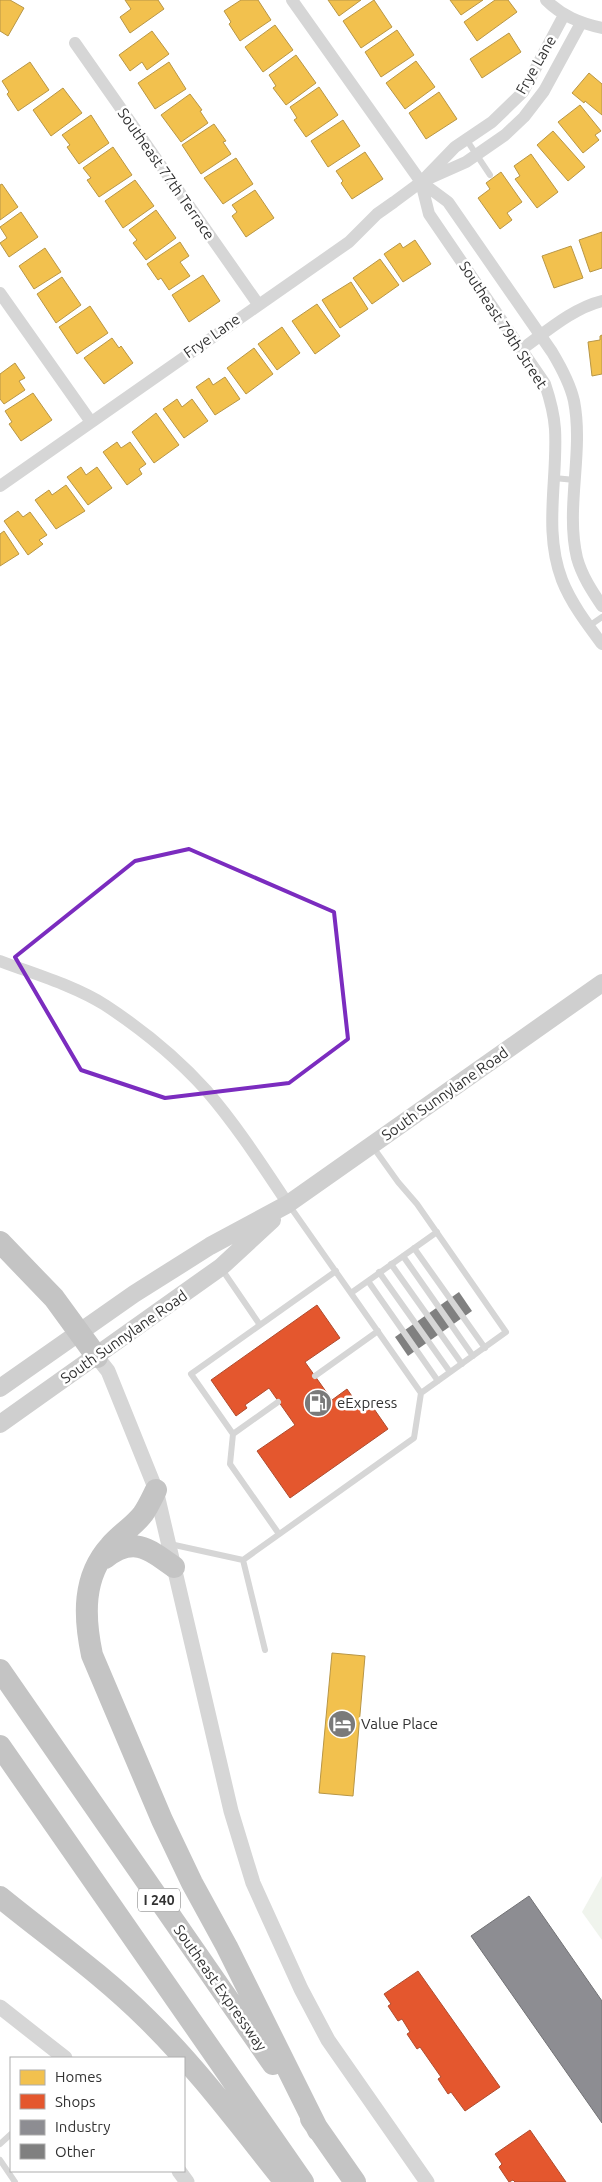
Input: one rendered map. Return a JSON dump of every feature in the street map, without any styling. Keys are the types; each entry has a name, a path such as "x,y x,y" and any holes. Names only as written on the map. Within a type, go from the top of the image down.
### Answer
{"highway":[{"path":"0,1242 54,1298 97,1357"},
{"path":"156,1490 142,1515 108,1547 98,1563 87,1598 86,1628 92,1655 162,1820 188,1875 227,1947 318,2130"},
{"path":"98,1563 116,1549 129,1546 154,1552 174,1567"},
{"name":"Southeast Expressway","path":"0,1670 355,2182"},
{"name":"I 240","path":"0,1746 304,2182"},
{"path":"0,1897 126,1999 182,2057"},
{"path":"185,2060 285,2182"}],"main road":[{"name":"South Sunnylane Road","path":"0,1388 134,1294 210,1246 288,1204 602,983"},
{"name":"South Sunnylane Road","path":"0,1424 97,1357 221,1267 288,1204"}],"street":[{"name":"Southeast 79th Street","path":"292,0 421,182 448,202 552,352 565,375 574,400 577,428 574,539 578,560 585,578 602,606"},
{"path":"546,0 564,15 581,23 602,28"},
{"name":"Frye Lane","path":"0,486 349,242 377,214 421,182 455,147 503,113 522,92 564,15"},
{"name":"Frye Lane","path":"421,182 466,162 514,126 537,102 550,82 581,23"},
{"name":"Southeast 77th Terrace","path":"75,43 258,304"},
{"name":"Southeast 79th Street","path":"421,182 428,214 545,384 552,405 555,429 552,536 556,560 570,598 602,644"},
{"path":"0,293 91,422"},
{"path":"522,349 577,312 593,303 602,301"},
{"path":"0,961 65,986 104,1004 169,1054 205,1090 239,1132 288,1204"},
{"path":"97,1357 108,1371 156,1490 230,1811 253,1883 301,1989 328,2040 427,2182"},
{"path":"0,2007 64,2057"}],"lane":[{"path":"534,73 550,82"},
{"path":"503,113 514,126"},
{"path":"466,139 490,175"},
{"path":"553,478 575,480"},
{"path":"589,626 602,617"},
{"path":"372,1145 437,1232 506,1332 421,1393"},
{"path":"168,1544 243,1560 414,1438 421,1393 288,1204"},
{"path":"351,1293 437,1232"},
{"path":"414,1248 485,1348"},
{"path":"403,1256 473,1356"},
{"path":"391,1264 462,1364"},
{"path":"221,1267 260,1325"},
{"path":"279,1534 230,1464 233,1434 191,1374 336,1271"},
{"path":"380,1272 450,1372"},
{"path":"368,1281 438,1381"},
{"path":"315,1376 378,1331"},
{"path":"233,1434 278,1402"},
{"path":"243,1560 265,1650"},
{"path":"0,2144 10,2135"},
{"path":"0,2160 15,2182"}],"highlighted area":[{"path":"189,849 334,912 348,1039 289,1083 165,1098 81,1070 15,957 135,861"}],"shaded area":[{"path":"602,1876 602,1940 582,1912"}],"building: Homes":[{"path":"0,0 10,0 24,8 8,36 0,31"},
{"path":"125,0 158,0 164,9 130,33 120,17 131,9"},
{"path":"241,0 258,0 271,20 240,41 229,24 231,22 224,11"},
{"path":"328,0 361,0 339,16"},
{"path":"374,0 392,27 361,48 343,21"},
{"path":"450,0 483,0 461,15"},
{"path":"495,0 508,0 517,12 477,41 464,22"},
{"path":"275,25 293,50 263,72 245,47"},
{"path":"397,30 414,55 381,77 365,52"},
{"path":"152,31 169,54 147,70 142,62 130,71 119,55"},
{"path":"509,33 521,52 482,78 470,59"},
{"path":"296,55 316,83 286,105 273,88 276,86 269,75"},
{"path":"416,61 435,87 405,109 386,83"},
{"path":"30,62 49,90 18,111 7,94 9,92 2,81"},
{"path":"169,62 186,89 155,109 138,83"},
{"path":"589,73 602,84 602,115 572,93"},
{"path":"319,87 338,115 306,137 294,120 297,118 290,107"},
{"path":"63,88 82,113 51,136 33,110"},
{"path":"439,92 457,119 426,139 409,113"},
{"path":"190,94 202,110 200,111 208,123 181,142 161,115"},
{"path":"580,105 601,131 595,135 599,140 583,153 558,122"},
{"path":"91,115 109,143 79,164 67,147 70,145 62,135"},
{"path":"343,120 360,146 328,167 311,141"},
{"path":"214,124 226,141 223,142 231,154 201,174 182,145"},
{"path":"553,131 585,167 568,181 537,145"},
{"path":"113,147 132,175 99,197 87,180 91,178 83,168"},
{"path":"365,152 383,179 352,199 341,183 343,181 336,171"},
{"path":"531,154 558,192 537,208 515,179 520,176 514,166"},
{"path":"236,158 253,184 223,204 204,178"},
{"path":"501,172 522,202 507,213 512,220 500,229 478,198 490,189 486,183"},
{"path":"135,180 154,206 123,228 105,201"},
{"path":"2,184 18,207 0,220 0,185"},
{"path":"255,190 274,218 246,237 232,216 237,212 232,205"},
{"path":"156,210 176,238 146,260 133,243 137,240 129,230"},
{"path":"21,212 38,237 9,257 0,243 7,238 0,227"},
{"path":"602,232 602,268 590,272 579,240"},
{"path":"415,240 431,264 403,282 384,254 400,243 403,248"},
{"path":"180,242 189,256 180,262 190,276 169,290 161,278 158,280 147,264"},
{"path":"571,246 583,278 554,288 542,256"},
{"path":"45,248 61,272 34,289 19,266"},
{"path":"380,259 399,285 372,304 353,278"},
{"path":"203,275 220,301 189,322 172,295"},
{"path":"62,277 81,305 56,323 37,294"},
{"path":"351,282 368,309 340,328 322,300"},
{"path":"317,304 340,336 315,354 292,321"},
{"path":"90,306 108,333 77,354 59,327"},
{"path":"282,327 300,353 277,370 258,344"},
{"path":"602,335 602,374 592,376 588,342 600,340"},
{"path":"112,338 119,348 121,346 133,363 104,384 84,358"},
{"path":"254,348 273,374 246,394 227,368"},
{"path":"15,363 25,378 19,381 25,390 4,404 0,399 0,374"},
{"path":"225,377 240,399 215,415 196,387 209,378 213,385"},
{"path":"33,393 52,420 21,441 9,424 12,422 5,411"},
{"path":"177,399 182,407 192,399 208,421 184,438 163,409"},
{"path":"156,413 179,445 154,463 132,432"},
{"path":"117,442 121,448 130,442 146,464 139,469 142,474 127,485 103,452"},
{"path":"81,467 86,475 97,467 112,488 88,505 67,477"},
{"path":"66,485 85,511 56,529 35,500 49,490 52,495"},
{"path":"18,511 23,517 30,512 47,535 39,540 43,544 28,555 4,521"},
{"path":"4,531 19,554 0,566 0,534"},
{"name":"Value Place","path":"332,1653 365,1656 353,1796 319,1793"}],"building: Shops":[{"name":"eExpress","path":"317,1305 340,1338 305,1362 332,1400 347,1389 363,1412 372,1406 388,1429 290,1498 257,1451 295,1425 269,1388 245,1405 247,1408 236,1416 211,1380"},
{"path":"418,1971 500,2087 465,2111 451,2092 448,2094 438,2079 441,2077 420,2047 417,2049 407,2034 410,2032 402,2019 398,2021 388,2006 391,2004 384,1994"},
{"path":"530,2130 566,2182 515,2182 513,2180 509,2182 499,2167 502,2164 495,2154"}],"building: Industry":[{"path":"529,1896 602,2001 602,2123 471,1936"}],"building: Other":[{"path":"459,1292 472,1311 408,1356 395,1337"}],"place":[{"name":"eExpress","path":"318,1403"},
{"name":"Value Place","path":"342,1724"}]}
